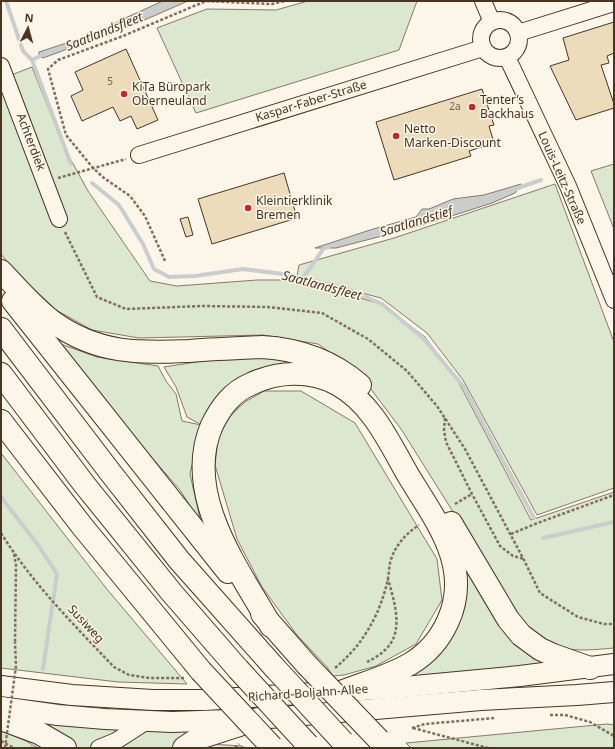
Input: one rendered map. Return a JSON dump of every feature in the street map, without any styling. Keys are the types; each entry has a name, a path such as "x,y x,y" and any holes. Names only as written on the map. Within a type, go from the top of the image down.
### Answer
{"highway":[{"path":"1,272 40,312 79,337 100,345 117,350 150,353 262,347 278,348 308,354 330,364 350,376 373,398 406,446 514,628 529,642 540,649 590,668"},
{"path":"1,286 271,626 383,744"},
{"path":"1,329 105,466 180,560 274,668 346,745"},
{"path":"1,374 89,490 172,593 238,669 310,747"},
{"path":"271,626 229,554 213,519 205,486 204,458 206,444 215,419 226,403 234,394 249,384 272,376 296,374 310,375 323,378 336,384 354,395 368,410 445,536 454,562 456,575 456,589 450,616 438,638 430,648 420,657 398,670 339,682"},
{"path":"1,421 194,675 272,748"},
{"path":"1,719 39,733 65,748"},
{"path":"184,748 199,738 258,719"}],"main road":[{"name":"Richard-Boljahn-Allee","path":"1,686 72,695 153,700 205,700 339,682 393,688 520,676 614,664"},
{"name":"Richard-Boljahn-Allee","path":"1,707 97,719 172,722 258,719 481,700 614,692"}],"street":[{"path":"483,1 492,22"},
{"path":"518,33 614,3"},
{"path":"504,21 510,23 518,33 519,40 517,47 513,53 507,57 494,57 488,54 483,48 481,41 482,34 486,27 492,22 504,21"},
{"name":"Kaspar-Faber-Straße","path":"140,155 483,48"},
{"name":"Louis-Leitz-Straße","path":"507,57 568,186 614,300"},
{"name":"Achterdiek","path":"1,66 59,219"},
{"path":"99,748 116,741 147,721"}],"path":[{"path":"165,261 145,216 130,196 104,178 66,135 48,69 58,60 123,36 206,1 272,4 285,1"},
{"path":"46,182 140,155"},
{"path":"59,219 97,297 126,309 202,306 268,306 322,313 368,339 408,371 445,417 465,449 511,534 540,593 578,617 604,624 614,624"},
{"path":"445,417 444,430 446,442 500,546 513,556 524,560"},
{"path":"455,504 472,494"},
{"path":"511,534 614,495"},
{"path":"339,682 331,672 350,655 364,637 377,612 388,579 391,562 398,545 409,532 421,524"},
{"name":"Susiweg","path":"1,533 14,554 46,595 114,667 129,675 149,678 194,675"},
{"path":"5,748 16,666 16,565 14,554"},
{"path":"366,663 385,650 396,633 396,616 388,579"},
{"path":"565,715 590,722 614,736"},
{"path":"473,720 426,724 412,728 488,748"},
{"path":"1,741 14,748"}],"green space":[{"path":"308,1 417,1 399,50 196,113 157,28 207,9 276,10"},
{"path":"32,67 64,147 88,191 150,281 177,286 257,280 297,280 381,304 425,337 459,383 531,520 614,492 614,648 579,650 562,648 543,641 526,628 401,429 358,372 318,344 263,335 139,338 92,330 56,310 14,270 1,254 1,79"},
{"path":"614,164 614,229 591,171"},
{"path":"555,184 614,342 614,488 537,515 463,380 427,333 381,298 297,276 299,265 394,238"},
{"path":"55,342 97,357 158,366 166,381 176,394 182,421 201,425 190,474 201,523 180,490 92,389"},
{"path":"235,356 271,356 313,364 225,393 200,424 187,417 176,387 164,367"},
{"path":"264,391 301,391 355,423 437,559 442,600 416,644 376,666 344,675 333,676 327,667 297,635 262,587 237,539 215,465 218,439 229,417 245,402"},
{"path":"1,453 106,588 187,684 118,682 1,668"},
{"path":"456,555 551,663 398,679 434,653"},
{"path":"13,720 203,729 177,748 73,748"},
{"path":"607,724 614,725 614,748 411,748 406,743"},
{"path":"1,730 26,741 38,748 1,748"},
{"path":"210,744 242,746 245,748 202,748"}],"water":[{"path":"163,1 188,1 133,25 43,58 39,56 39,52 97,33 123,19"},
{"path":"521,184 515,193 492,203 420,226 336,248 315,248 416,217 422,209 429,209 453,199 484,195"}],"building":[{"path":"614,22 614,53 607,56 609,63 601,65 614,108 576,120 550,66 569,60 563,38"},
{"path":"126,49 158,120 137,129 131,116 120,121 113,107 82,121 71,96 83,90 75,72"},
{"path":"482,89 494,125 489,126 494,143 469,151 471,156 394,180 376,122"},
{"name":"Kleintierklinik Bremen","path":"284,173 297,218 212,244 198,199"},
{"path":"188,217 193,235 186,237 180,219"}],"waterway":[{"name":"Saatlandsfleet","path":"6,1 23,51 32,60 71,164"},
{"name":"Saatlandsfleet","path":"32,60 44,54"},
{"name":"Saatlandstief","path":"515,189 541,180"},
{"name":"Saatlandsfleet","path":"92,183 119,205 143,244 154,269 169,277 195,276 243,269 291,275 348,289 382,304 424,339 463,386 534,518"},
{"name":"Saatlandstief","path":"303,278 324,248 329,247"},
{"path":"1,497 38,545 57,574 43,669"},
{"name":"Saatlandsfleet","path":"543,538 614,522"}],"place":[{"name":"KiTa Büropark Oberneuland","path":"124,94"},
{"name":"Tenter’s Backhaus","path":"472,107"},
{"name":"Netto Marken-Discount","path":"396,136"},
{"name":"Kleintierklinik Bremen","path":"248,208"}]}
